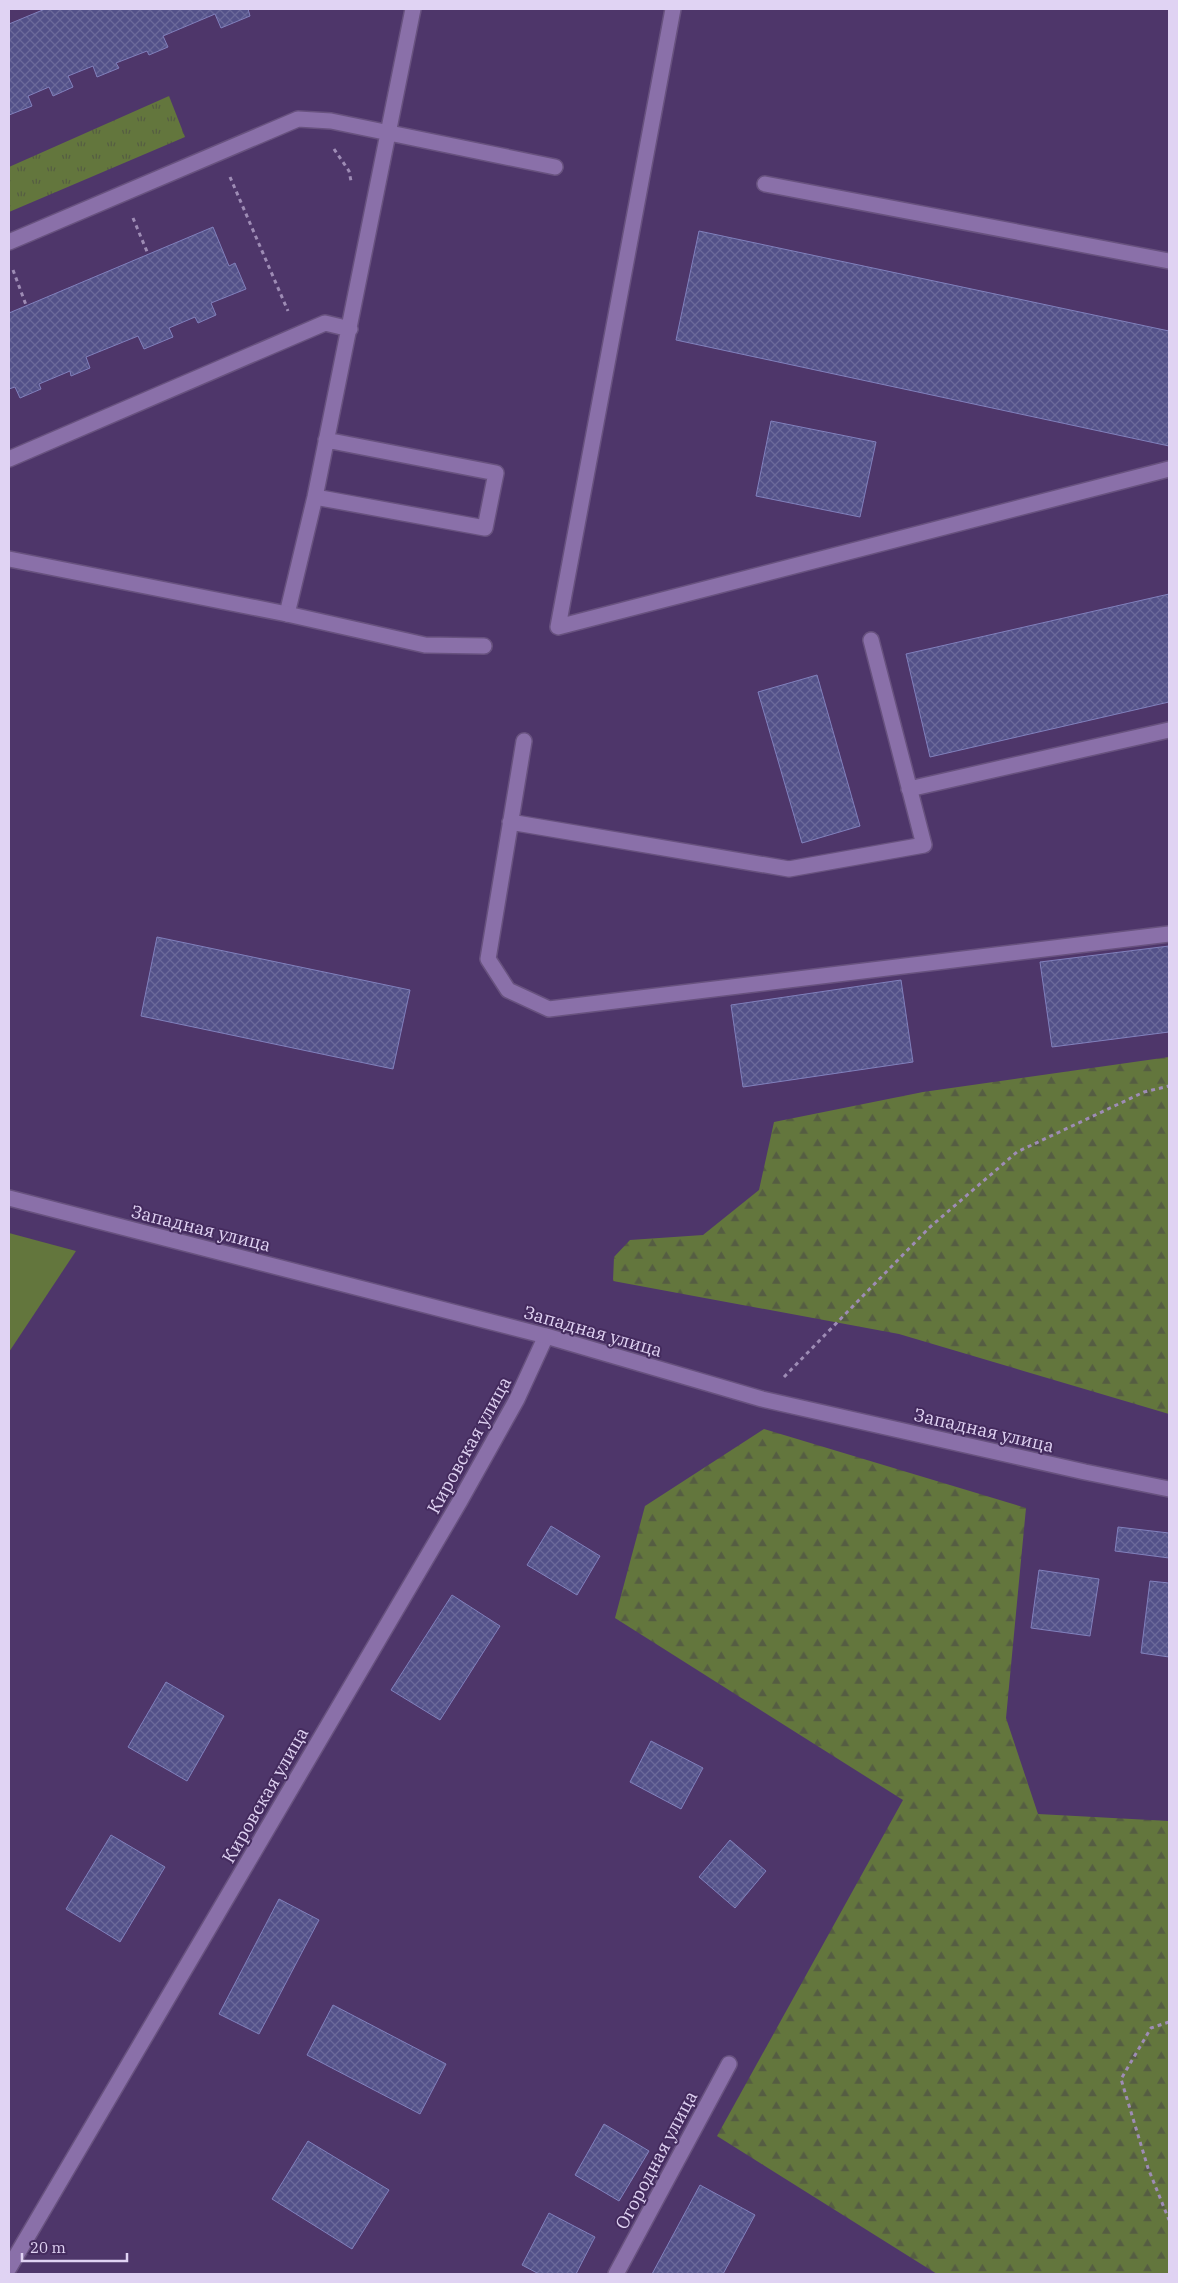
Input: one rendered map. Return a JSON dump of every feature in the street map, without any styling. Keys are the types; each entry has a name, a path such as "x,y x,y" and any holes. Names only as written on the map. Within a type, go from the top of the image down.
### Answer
{"street":[{"path":"287,614 315,498 413,9"},
{"path":"673,9 558,627 1169,468"},
{"path":"9,242 298,119 331,121 555,167"},
{"path":"765,184 1169,260"},
{"path":"9,459 325,323 350,329"},
{"path":"315,498 485,528 496,473 326,440"},
{"path":"9,558 287,614 425,645 484,646"},
{"path":"510,822 789,869 924,845 871,640"},
{"path":"910,789 1169,730"},
{"path":"524,741 488,958 508,990 549,1009 1169,934"},
{"name":"Западная улица","path":"9,1198 546,1336 762,1399 1085,1472 1169,1488"},
{"name":"Кировская улица","path":"9,2268 460,1500 517,1399 546,1336"},
{"name":"Огородная улица","path":"616,2274 729,2064"}],"path":[{"path":"332,147 339,153 349,171 353,189"},
{"path":"230,177 288,313 296,310"},
{"path":"133,218 148,254"},
{"path":"13,270 26,305"},
{"path":"762,1399 930,1227 1017,1152 1144,1092 1169,1086"},
{"path":"1169,2022 1151,2028 1121,2079 1148,2168 1169,2220"}],"green space":[{"path":"169,96 185,137 9,212 9,167"},
{"path":"1169,1057 1169,1414 899,1334 613,1281 614,1257 630,1240 703,1235 759,1190 774,1122 923,1092"},
{"path":"9,1233 76,1251 9,1352"},
{"path":"764,1429 1026,1508 1006,1718 1038,1814 1169,1821 1169,2274 937,2274 717,2136 903,1800 615,1618 645,1506"}],"building":[{"path":"45,9 248,9 250,16 221,28 215,14 163,36 168,47 149,55 147,51 116,63 119,68 97,77 93,66 68,76 73,87 53,96 49,87 28,96 32,106 9,115 9,24"},
{"path":"213,227 229,266 235,263 246,289 211,303 216,315 198,323 195,317 169,328 173,337 144,349 138,336 86,357 90,368 71,376 70,371 39,384 41,389 20,398 15,387 9,389 9,313"},
{"path":"699,231 1169,331 1169,446 676,340"},
{"path":"771,421 876,442 860,517 756,496"},
{"path":"1169,594 1169,702 930,757 906,654"},
{"path":"817,675 860,826 802,843 758,692"},
{"path":"157,937 410,990 393,1069 141,1016"},
{"path":"1169,946 1169,1032 1052,1047 1040,962"},
{"path":"901,980 913,1062 743,1087 731,1005"},
{"path":"551,1526 600,1556 577,1595 527,1565"},
{"path":"1118,1527 1169,1533 1169,1558 1115,1551"},
{"path":"1039,1570 1099,1579 1090,1636 1031,1628"},
{"path":"1150,1581 1169,1583 1169,1657 1141,1653"},
{"path":"452,1595 500,1626 440,1720 391,1690"},
{"path":"166,1682 224,1716 187,1781 128,1747"},
{"path":"651,1741 703,1768 681,1809 630,1782"},
{"path":"111,1835 165,1867 120,1942 66,1909"},
{"path":"730,1840 766,1871 735,1908 699,1877"},
{"path":"279,1899 319,1920 259,2034 219,2014"},
{"path":"333,2005 446,2064 420,2114 307,2055"},
{"path":"604,2124 649,2151 619,2201 575,2175"},
{"path":"308,2141 389,2190 352,2249 272,2199"},
{"path":"700,2185 755,2215 723,2274 652,2274"},
{"path":"549,2213 595,2237 576,2274 539,2274 522,2265"}]}
